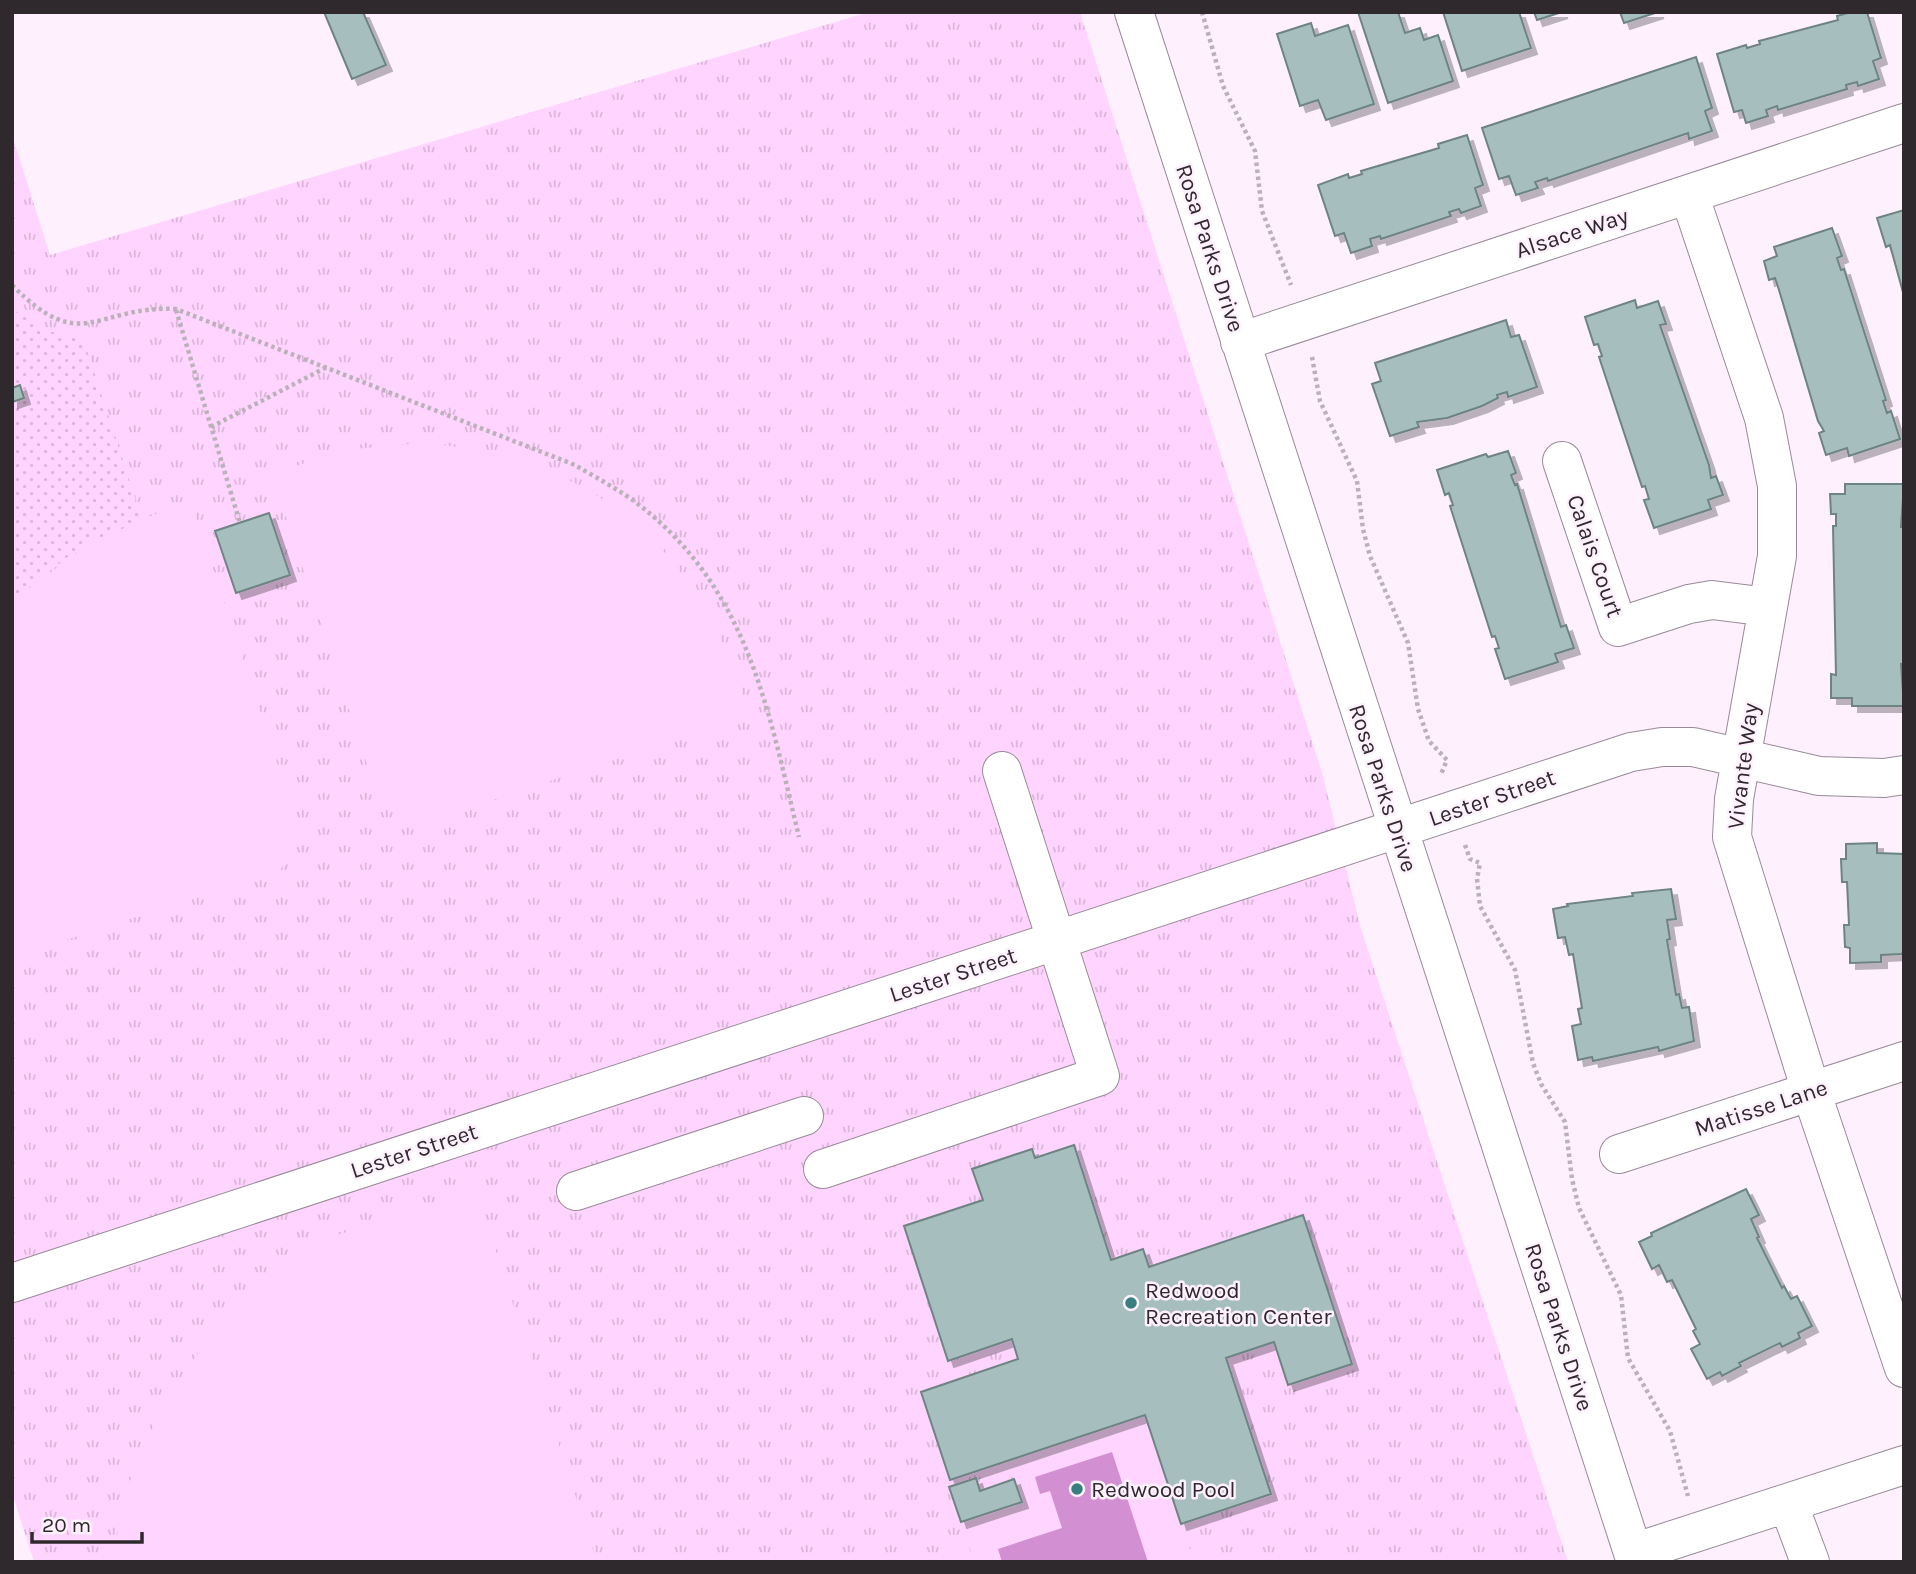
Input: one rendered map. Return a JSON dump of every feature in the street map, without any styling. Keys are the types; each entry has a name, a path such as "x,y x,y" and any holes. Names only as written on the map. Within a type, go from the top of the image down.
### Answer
{"street":[{"name":"Rosa Parks Drive","path":"1136,13 1397,830 1635,1557"},
{"name":"Alsace Way","path":"1240,342 1904,123"},
{"name":"Vivante Way","path":"1689,194 1764,418 1777,486 1777,556 1734,799 1732,837 1811,1091 1904,1368"},
{"name":"Calais Court","path":"1562,461 1618,627 1689,604 1712,600 1768,607"},
{"name":"Lester Street","path":"12,1283 1631,752 1693,747 1743,756 1819,776 1872,778 1904,775"},
{"path":"823,1169 1100,1076 1059,941 1002,771"},
{"name":"Matisse Lane","path":"1619,1154 1904,1061"},
{"path":"576,1191 804,1116"},
{"path":"1635,1557 1696,1533 1904,1465"},
{"path":"1788,1503 1810,1562"}],"path":[{"path":"1202,12 1223,86 1255,151 1262,211 1272,244 1294,292"},
{"path":"12,285 53,320 79,326 153,308 176,309 328,366 575,465 634,501 660,524 719,593 744,640 760,678 799,837"},
{"path":"176,309 240,523"},
{"path":"1312,360 1320,401 1357,481 1363,529 1370,556 1408,643 1418,709 1429,741 1447,760 1440,772"},
{"path":"210,427 328,366"},
{"path":"1470,859 1480,863 1477,879 1480,906 1515,970 1533,1063 1541,1084 1565,1122 1572,1179 1579,1208 1621,1295 1628,1358 1670,1431 1682,1467 1696,1533"}],"green space":[{"path":"869,12 1080,12 1322,773 1361,929 1568,1562 34,1562 12,1493 12,135 50,255"},
{"path":"12,309 47,331 83,338 142,519 66,558 12,601"},
{"path":"421,443 483,452 539,468 589,491 633,522 671,560 703,605 729,657 749,716 419,824 380,804 272,474 344,450"},
{"path":"190,499 300,832 281,869 12,958 12,601 90,543"},
{"path":"476,1190 597,1562 111,1562 128,1486 168,1396 224,1316 257,1281 294,1249"},
{"name":"Redwood Pool","path":"1145,1415 1194,1562 974,1562 949,1487 976,1478 980,1490 1014,1480 1008,1461"}],"shaded area":[{"path":"1112,1452 1148,1562 1002,1562 998,1549 1062,1528 1050,1491 1040,1494 1035,1477"}],"building":[{"path":"324,12 363,12 386,65 352,79"},
{"path":"1358,12 1398,12 1405,33 1420,28 1424,40 1438,35 1453,81 1388,103"},
{"path":"1443,12 1519,12 1531,48 1462,71"},
{"path":"1534,12 1562,12 1537,20"},
{"path":"1620,12 1658,12 1624,23"},
{"path":"1851,12 1867,12 1881,58 1873,61 1879,79 1858,86 1857,82 1846,85 1847,89 1778,110 1777,106 1766,110 1768,116 1746,123 1742,110 1734,112 1717,54 1746,45 1747,48 1760,44 1759,41 1838,20 1837,16"},
{"path":"1311,23 1315,36 1348,25 1374,104 1326,120 1318,100 1300,106 1277,34"},
{"path":"1696,57 1712,108 1705,111 1712,131 1689,139 1688,133 1548,181 1547,178 1535,182 1538,188 1516,195 1509,176 1499,179 1482,128"},
{"path":"1467,135 1483,185 1475,188 1481,206 1461,213 1459,209 1449,212 1451,216 1381,239 1380,236 1370,239 1372,246 1351,253 1344,233 1335,236 1318,185 1348,174 1349,178 1362,174 1361,171 1439,148 1438,144"},
{"path":"1904,210 1904,296 1890,245 1886,247 1877,218"},
{"path":"1832,228 1842,256 1837,258 1841,270 1844,269 1886,400 1883,401 1887,413 1891,411 1900,439 1849,456 1847,448 1826,455 1819,433 1824,431 1818,421 1779,290 1775,278 1769,280 1764,261 1777,256 1774,247"},
{"path":"1635,300 1637,308 1658,301 1666,324 1660,325 1709,465 1711,478 1716,476 1723,495 1708,500 1711,509 1654,528 1644,500 1649,499 1645,486 1642,487 1599,357 1602,356 1598,344 1594,345 1585,317"},
{"path":"1506,320 1511,337 1519,335 1537,387 1508,397 1507,392 1497,395 1498,398 1482,406 1447,418 1417,422 1419,427 1390,436 1372,384 1381,381 1375,363"},
{"path":"20,385 24,398 12,402 12,388"},
{"path":"1508,451 1516,473 1511,475 1515,485 1517,484 1561,627 1566,625 1574,648 1555,654 1558,662 1505,679 1495,649 1499,648 1495,636 1492,637 1450,506 1453,505 1449,493 1445,495 1437,470 1486,454 1488,457"},
{"path":"1845,484 1904,484 1901,527 1904,527 1904,664 1901,664 1904,706 1852,706 1852,698 1831,698 1831,674 1836,675 1833,526 1836,526 1836,514 1831,514 1830,494 1845,494"},
{"path":"269,513 290,575 236,593 215,531"},
{"path":"1877,843 1877,853 1904,854 1904,950 1902,954 1881,955 1881,962 1850,963 1850,948 1845,947 1844,925 1849,925 1847,882 1842,882 1841,859 1846,859 1846,844"},
{"path":"1671,889 1676,919 1667,920 1670,939 1667,940 1676,995 1679,994 1682,1008 1689,1007 1694,1041 1659,1051 1658,1047 1593,1061 1592,1057 1578,1060 1572,1026 1581,1024 1578,1009 1582,1008 1573,954 1569,955 1565,937 1558,938 1553,909 1568,906 1567,904"},
{"name":"Redwood Recreation Center","path":"1074,1145 1111,1260 1143,1249 1149,1267 1303,1215 1352,1364 1288,1385 1274,1342 1226,1358 1271,1494 1181,1524 1145,1415 950,1480 921,1392 1018,1359 1012,1339 948,1361 904,1226 983,1200 972,1169 1032,1149 1035,1158"},
{"path":"1746,1189 1759,1215 1751,1219 1759,1237 1757,1238 1782,1288 1784,1286 1791,1299 1797,1296 1812,1326 1798,1333 1800,1338 1782,1347 1780,1343 1739,1363 1741,1366 1722,1376 1720,1372 1707,1379 1691,1349 1700,1344 1693,1331 1696,1329 1672,1280 1667,1282 1659,1265 1652,1269 1639,1242 1652,1236 1651,1233"},
{"path":"976,1478 980,1491 1014,1479 1022,1502 961,1522 949,1487"}],"place":[{"name":"Redwood Recreation Center","path":"1131,1303"},
{"name":"Redwood Pool","path":"1077,1489"}]}
